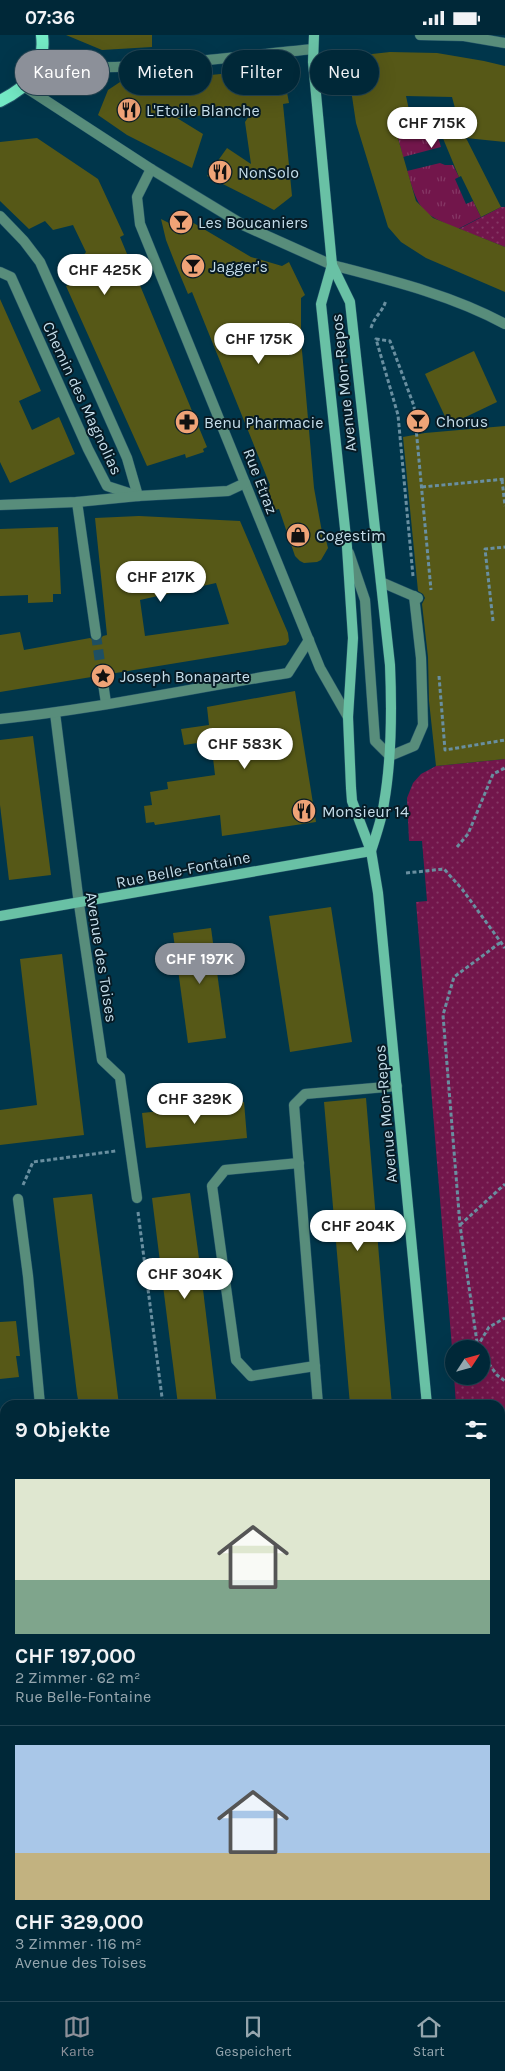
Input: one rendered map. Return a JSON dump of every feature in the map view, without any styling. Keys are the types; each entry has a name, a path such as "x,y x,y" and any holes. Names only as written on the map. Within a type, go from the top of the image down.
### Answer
{"main road":[{"path":"42,35 42,50"},
{"path":"314,35 313,49 332,265"},
{"path":"0,101 15,92"},
{"name":"Avenue Mon-Repos","path":"332,265 321,304 347,547 353,638 348,717 349,768 352,801 371,851 380,912 427,1400"},
{"name":"Avenue Mon-Repos","path":"332,265 350,302 390,665 392,717 390,756 384,804 371,851"},
{"name":"Rue Belle-Fontaine","path":"0,916 79,904 292,863 371,851"}],"street":[{"path":"420,35 464,36 505,43"},
{"path":"109,67 313,49"},
{"path":"36,95 151,169 245,226 332,265 388,280 442,298 505,323"},
{"name":"Rue Etraz","path":"151,169 137,197 140,223 320,667 348,717"},
{"path":"0,216 24,241 40,262 127,457 138,496"},
{"name":"Chemin des Magnolias","path":"0,271 11,277 88,449 107,486 138,496"},
{"path":"0,505 77,502 138,496 228,491 245,483"},
{"path":"77,502 96,635"},
{"path":"347,547 365,601 375,741 390,756 414,746 423,725 421,658 416,597 381,582"},
{"path":"0,719 55,713 288,673 310,640"},
{"path":"103,683 106,703"},
{"name":"Avenue des Toises","path":"55,713 79,904 102,1060 120,1077 137,1198"},
{"path":"318,1400 294,1105 305,1094 397,1085"},
{"path":"299,1163 225,1170 212,1186 236,1360 252,1376 315,1366"},
{"path":"18,1199 28,1276 40,1400"}],"path":[{"path":"371,328 374,316 384,309 386,300"},
{"path":"413,576 398,415 376,339 390,341 414,406 431,594"},
{"path":"422,487 503,480 505,506"},
{"path":"493,621 485,549 505,547"},
{"path":"438,672 445,750 505,740"},
{"path":"457,847 468,834 494,774 505,768"},
{"path":"406,873 444,869 462,889 505,948"},
{"path":"477,1340 460,1225 442,1015 454,977 502,942"},
{"path":"18,1199 33,1163 130,1149"},
{"path":"460,1225 505,1184"},
{"path":"137,1198 162,1400"},
{"path":"482,1340 489,1327 505,1318"},
{"path":"490,1365 497,1375 505,1381"}],"green space":[{"path":"411,110 414,118 431,114 441,147 403,157 392,115"},
{"path":"440,163 453,165 459,177 455,179 466,204 473,201 481,217 458,229 436,219 423,209 418,202 407,171"},
{"path":"501,207 505,207 505,247 459,229"},
{"path":"505,759 505,1400 456,1400 455,1385 490,1385 490,1340 451,1340 416,902 427,901 422,841 409,841 407,798 413,783 421,774 436,766"}],"building":[{"path":"66,35 152,35 152,47 102,50"},
{"path":"379,53 437,53 505,66 505,142 466,138 501,207 481,217 461,176 459,177 442,136 423,135 459,123 452,97 406,96 409,110 391,114 416,201 433,218 505,247 505,292 426,258 401,242 388,227 356,123 352,95 379,95"},
{"path":"222,74 222,95 288,95 289,103 283,104 292,196 274,210 207,176 227,148 251,164 245,122 253,110 177,118 203,134 192,168 127,135 98,115 106,95 109,95 109,89 119,83 119,95 212,95 212,75"},
{"path":"37,138 98,179 124,235 120,237 207,447 203,449 204,452 186,458 185,454 147,466 66,286 85,278 83,274 86,273 80,260 86,252 73,225 53,230 45,221 29,229 0,201 0,142"},
{"path":"180,215 251,257 282,266 289,262 305,295 301,298 301,340 314,488 322,532 324,532 328,548 321,560 317,562 304,563 295,556 279,509 275,510 268,489 270,485 192,292 188,294 175,263 166,240 161,219 173,225"},
{"path":"0,299 41,391 19,401 32,430 59,417 75,454 10,483 0,462"},
{"path":"474,351 497,402 449,425 425,374"},
{"path":"505,426 505,759 436,766 422,604 425,598 418,591 403,437 425,433"},
{"path":"139,516 240,521 288,633 289,641 286,645 0,692 0,635 20,632 24,650 90,638 97,642 107,635 95,518","holes":["216,583 229,624 145,636 140,600"]},
{"path":"58,527 61,594 53,594 53,602 28,603 28,595 0,596 0,529"},
{"path":"295,691 316,822 222,836 220,815 155,825 154,822 146,823 144,806 152,805 150,792 168,789 167,782 215,775 211,741 184,745 181,729 209,725 207,707"},
{"path":"33,736 51,875 9,880 0,805 0,740"},
{"path":"331,907 352,1042 290,1052 269,916"},
{"path":"211,928 226,1038 188,1043 173,933"},
{"path":"62,954 84,1135 0,1145 0,1110 37,1105 20,959"},
{"path":"366,1098 392,1400 350,1400 324,1102"},
{"path":"244,1102 247,1138 146,1148 142,1113"},
{"path":"190,1193 216,1400 177,1400 152,1198"},
{"path":"92,1194 118,1400 78,1400 53,1198"},
{"path":"16,1321 20,1356 16,1356 19,1377 0,1379 0,1322"}],"tunnel":[{"path":"96,635 103,683"}],"place":[{"name":"L'Etoile Blanche","path":"129,110"},
{"name":"NonSolo","path":"220,172"},
{"name":"Les Boucaniers","path":"181,222"},
{"name":"Jagger's","path":"193,266"},
{"name":"Chorus","path":"418,421"},
{"name":"Benu Pharmacie","path":"187,422"},
{"name":"Cogestim","path":"298,535"},
{"name":"Joseph Bonaparte","path":"103,676"},
{"name":"Monsieur 14","path":"304,811"}]}
